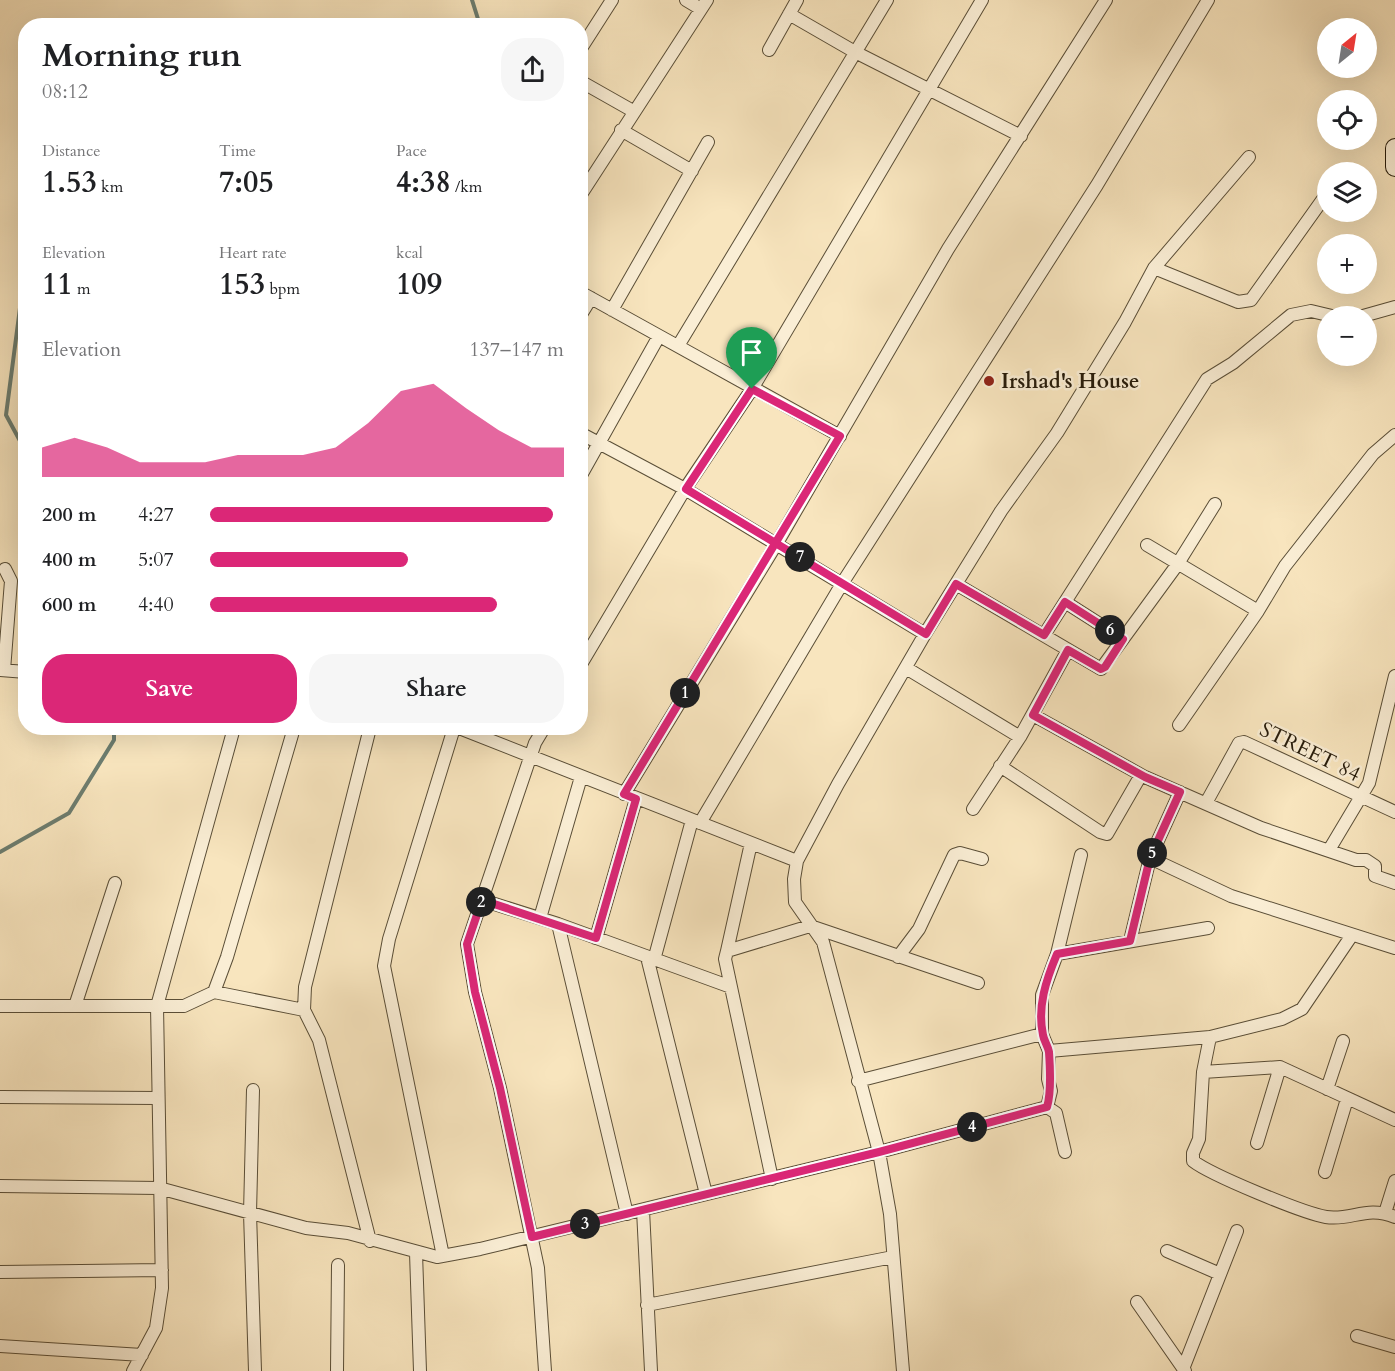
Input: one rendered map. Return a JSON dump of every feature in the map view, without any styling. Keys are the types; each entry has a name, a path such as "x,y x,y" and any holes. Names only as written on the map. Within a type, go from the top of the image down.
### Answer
{"main road":[{"path":"1395,148 1395,167"}],"street":[{"path":"588,38 612,0"},
{"path":"588,183 704,4 686,0"},
{"path":"769,50 797,0"},
{"path":"678,346 887,0"},
{"path":"588,653 686,489 752,389 982,0"},
{"path":"624,794 777,543 948,249 1106,0"},
{"path":"706,1194 651,959 696,822 843,582 1097,185 1208,0"},
{"path":"789,14 855,52 1021,136"},
{"path":"588,86 633,111"},
{"path":"621,130 692,171"},
{"path":"612,310 708,142"},
{"path":"903,1371 890,1214 879,1152 858,1081 837,990 823,942 795,902 794,879 797,861 838,784 956,584 1001,511 1057,433 1125,322 1154,268 1249,157"},
{"path":"1154,268 1238,302 1251,300 1317,207"},
{"path":"588,296 840,436"},
{"path":"1377,312 1395,307"},
{"path":"1044,635 1207,379 1233,363 1291,315 1311,311 1317,312"},
{"path":"588,464 659,336"},
{"path":"1179,725 1258,611 1285,566 1373,454 1395,435"},
{"path":"588,437 686,489 926,634"},
{"path":"956,584 1101,669 1105,667 1177,565 1215,504"},
{"path":"1147,545 1177,565 1258,611"},
{"path":"4,573 11,581 2,670 18,671"},
{"path":"1065,602 1123,639"},
{"path":"972,809 1020,737 1068,650"},
{"path":"906,668 1020,737"},
{"path":"1329,850 1369,783 1395,676"},
{"path":"1033,715 1141,775 1261,828 1356,860 1366,860 1375,866 1375,876 1395,883"},
{"path":"133,1371 156,1328 162,1288 156,1006 232,735"},
{"path":"214,992 227,957 292,735"},
{"path":"368,735 309,966 304,1010 319,1040 370,1241"},
{"path":"443,1256 384,966 389,939 452,735"},
{"path":"476,735 797,861"},
{"path":"541,735 530,757 467,944 475,992 500,1088 538,1268 545,1371"},
{"name":"STREET 84","path":"1206,803 1239,743 1244,742 1395,812"},
{"path":"1000,766 1100,832 1107,834 1141,775"},
{"path":"540,918 581,777"},
{"path":"1130,941 1150,858 1180,792"},
{"path":"596,938 636,799"},
{"path":"751,843 725,959 772,1179"},
{"path":"898,957 918,928 954,855 960,853 982,859"},
{"path":"1047,1107 1051,1091 1048,1079 1049,1051 1042,1034 1042,995 1057,954 1081,855"},
{"path":"1150,858 1232,896 1395,948"},
{"path":"75,1006 115,883"},
{"path":"482,900 558,924 731,987"},
{"path":"558,924 627,1214"},
{"path":"727,951 810,926 978,983"},
{"path":"1057,954 1208,928"},
{"path":"1049,1051 1210,1037 1282,1019 1302,1009 1352,934"},
{"path":"0,1006 184,1006 214,992 304,1010"},
{"path":"858,1081 1042,1034"},
{"path":"1210,1037 1203,1072 1199,1139 1193,1153 1193,1161 1200,1167 1328,1218 1373,1211 1390,1215 1395,1181"},
{"path":"1327,1089 1343,1041"},
{"path":"1203,1072 1280,1067 1395,1120"},
{"path":"1257,1143 1280,1067"},
{"path":"253,1090 250,1213 255,1371"},
{"path":"0,1097 158,1098"},
{"path":"1325,1172 1347,1099"},
{"path":"0,1186 159,1188 306,1228 348,1233 416,1253 443,1256 772,1179 1047,1107 1056,1113 1065,1152"},
{"path":"643,1210 651,1371"},
{"path":"1184,1370 1237,1232"},
{"path":"1167,1251 1220,1274"},
{"path":"416,1253 420,1371"},
{"path":"647,1305 893,1257"},
{"path":"337,1371 338,1265"},
{"path":"0,1272 162,1270"},
{"path":"1137,1302 1184,1370"},
{"path":"1357,1336 1395,1347"},
{"path":"0,1346 142,1355"}],"waterway":[{"path":"472,0 478,18"},
{"path":"18,323 6,415 18,437"},
{"path":"0,852 69,813 114,740 114,735"}],"place":[{"name":"Irshad's House","path":"989,381"}],"route":[{"path":"752,389 686,489 777,543 843,582 926,634 956,584 1044,635 1065,602 1123,639 1105,667 1101,669 1068,650 1033,715 1145,777 1180,792 1150,858 1130,941 1057,954 1047,977 1042,995 1042,1034 1049,1051 1048,1079 1051,1091 1047,1107 879,1152 532,1237 500,1088 475,992 467,944 482,900 596,938 636,799 624,794 777,543 840,436 752,389"}]}
